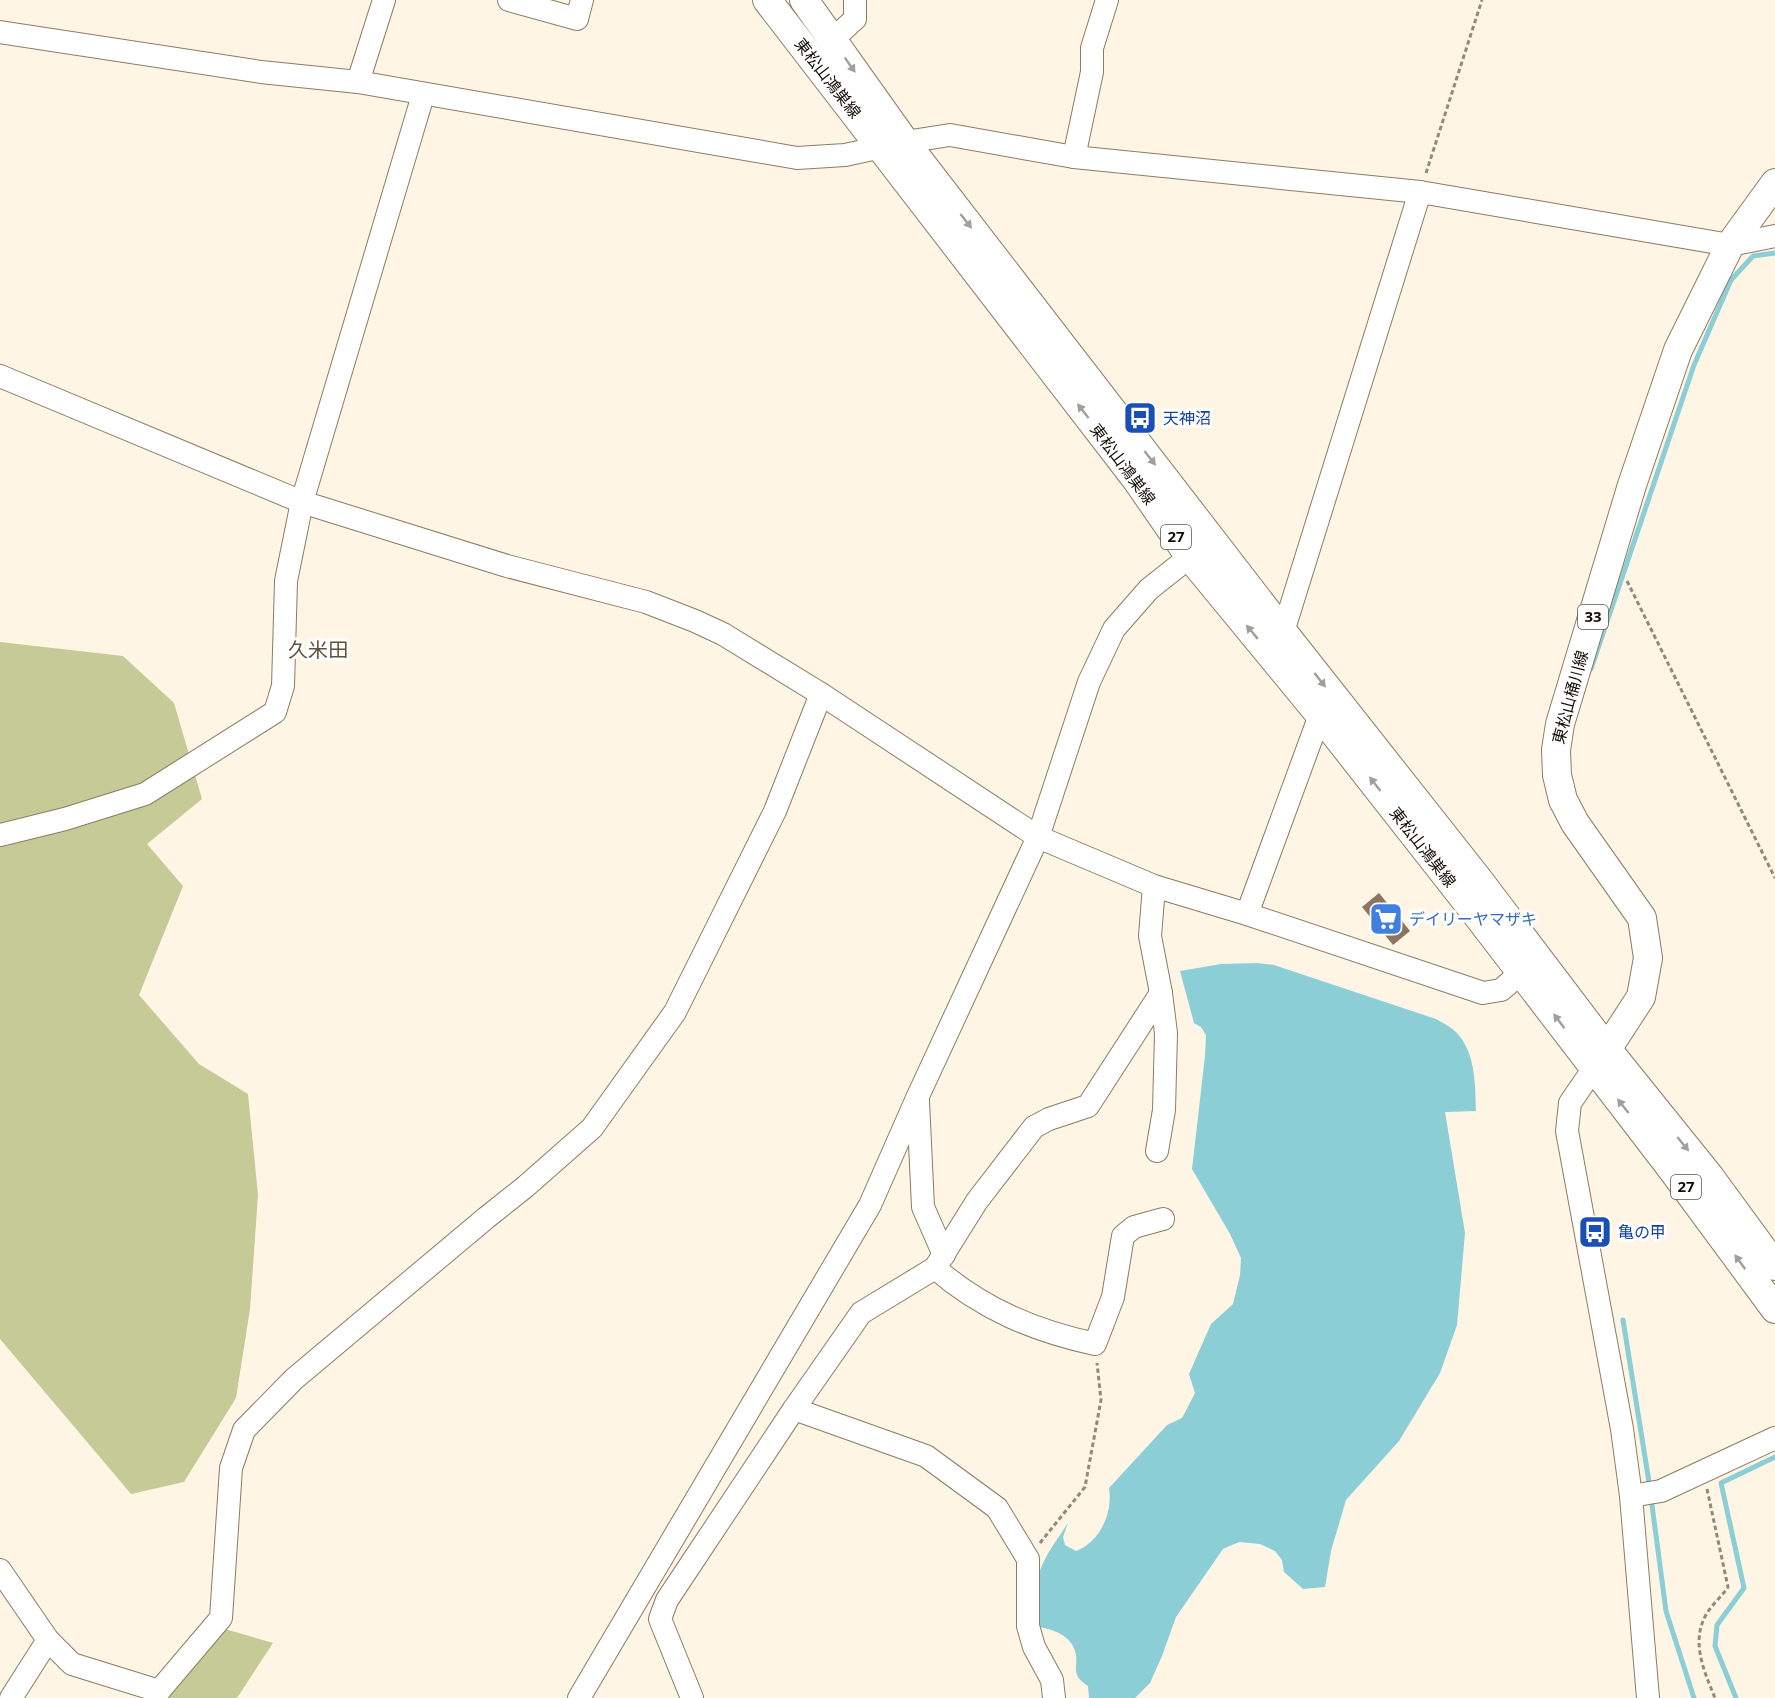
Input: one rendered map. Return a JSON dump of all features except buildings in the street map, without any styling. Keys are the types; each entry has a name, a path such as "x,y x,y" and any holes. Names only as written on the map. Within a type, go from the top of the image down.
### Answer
{"main road":[{"name":"東松山鴻巣線","path":"767,0 893,145 1212,539 1478,879 1601,1058"},
{"name":"東松山鴻巣線","path":"804,0 832,40 893,145 1136,479 1190,557 1320,715 1521,973 1601,1058"},
{"name":"東松山桶川線","path":"1601,1058 1641,997 1648,958 1642,918 1575,823 1563,800 1557,775 1556,750 1560,724 1632,485 1678,350 1730,245 1775,183"},
{"name":"27","path":"1601,1058 1710,1177 1775,1266"},
{"name":"27","path":"1601,1058 1671,1168 1775,1309"}],"street":[{"path":"358,82 384,0"},
{"path":"508,0 577,20 582,0"},
{"path":"832,40 855,19 855,0"},
{"path":"1074,157 1092,72 1092,48 1107,0"},
{"path":"0,32 261,72 358,82 797,158 845,155 950,135 1074,157 1420,192 1730,245 1775,236"},
{"path":"0,835 65,819 145,794 275,712 283,686 286,581 302,502 423,95"},
{"path":"1283,632 1420,192"},
{"path":"0,375 302,502 507,566 646,602 695,621 723,634 821,694 1038,837 1154,886 1247,914 1483,993 1501,990 1521,973"},
{"path":"579,1698 870,1205 1038,837 1089,682 1114,628 1149,589 1212,539"},
{"path":"0,1570 48,1640 72,1664 157,1694 221,1618 231,1468 244,1430 294,1379 525,1187 592,1128 675,1012 775,811 821,694"},
{"path":"1247,914 1320,715"},
{"path":"1154,886 1150,936 1166,1034 1164,1110 1157,1150"},
{"path":"692,1698 660,1619 667,1600 794,1409 861,1313 940,1262 977,1201 1034,1128 1049,1119 1088,1106 1161,993"},
{"path":"1601,1058 1570,1103 1567,1131 1610,1360 1631,1496 1648,1698"},
{"path":"918,1096 923,1207 940,1262 955,1286 996,1311 1068,1338 1095,1344 1113,1297 1123,1236 1134,1227 1163,1219"},
{"path":"794,1409 926,1456 997,1508 1028,1558 1028,1626 1034,1647 1052,1680 1054,1698"},
{"path":"1631,1496 1661,1491 1775,1438"},
{"path":"11,1698 48,1640"}],"path":[{"path":"1420,192 1482,0"},
{"path":"1606,572 1628,582 1775,878"},
{"path":"1028,1558 1085,1487 1101,1400 1095,1344"},
{"path":"1703,1471 1728,1587 1706,1614 1698,1642 1701,1665 1715,1698"}],"green space":[{"path":"0,642 123,656 174,703 202,799 147,844 183,886 139,995 199,1064 248,1094 258,1195 250,1309 236,1398 184,1482 131,1494 0,1339"},
{"path":"225,1629 273,1643 237,1698 165,1698"}],"water":[{"path":"1221,964 1274,965 1436,1019 1454,1030 1463,1040 1473,1069 1476,1111 1445,1112 1465,1233 1457,1325 1440,1373 1399,1441 1346,1500 1331,1551 1325,1587 1303,1589 1284,1572 1282,1560 1275,1551 1260,1544 1239,1542 1223,1549 1176,1617 1150,1683 1135,1698 1089,1698 1088,1686 1076,1673 1076,1656 1073,1645 1061,1634 1040,1627 1036,1596 1037,1583 1045,1560 1068,1523 1063,1537 1065,1545 1076,1551 1092,1541 1107,1517 1109,1488 1167,1425 1182,1418 1195,1393 1189,1374 1211,1324 1233,1304 1240,1275 1241,1258 1230,1234 1192,1169 1206,1035 1201,1027 1194,1023 1180,971"}],"waterway":[{"path":"1591,669 1694,365 1731,280 1753,256 1775,253"},
{"path":"1623,1320 1649,1482"},
{"path":"1736,1698 1715,1646 1717,1625 1744,1588 1721,1483 1775,1457"},
{"path":"1652,1505 1666,1611 1694,1698"}],"place":[{"name":"天神沼","path":"1140,418"},
{"name":"デイリーヤマザキ","path":"1386,919"},
{"name":"亀の甲","path":"1595,1232"}],"district":[{"name":"久米田","path":"318,650"}]}
